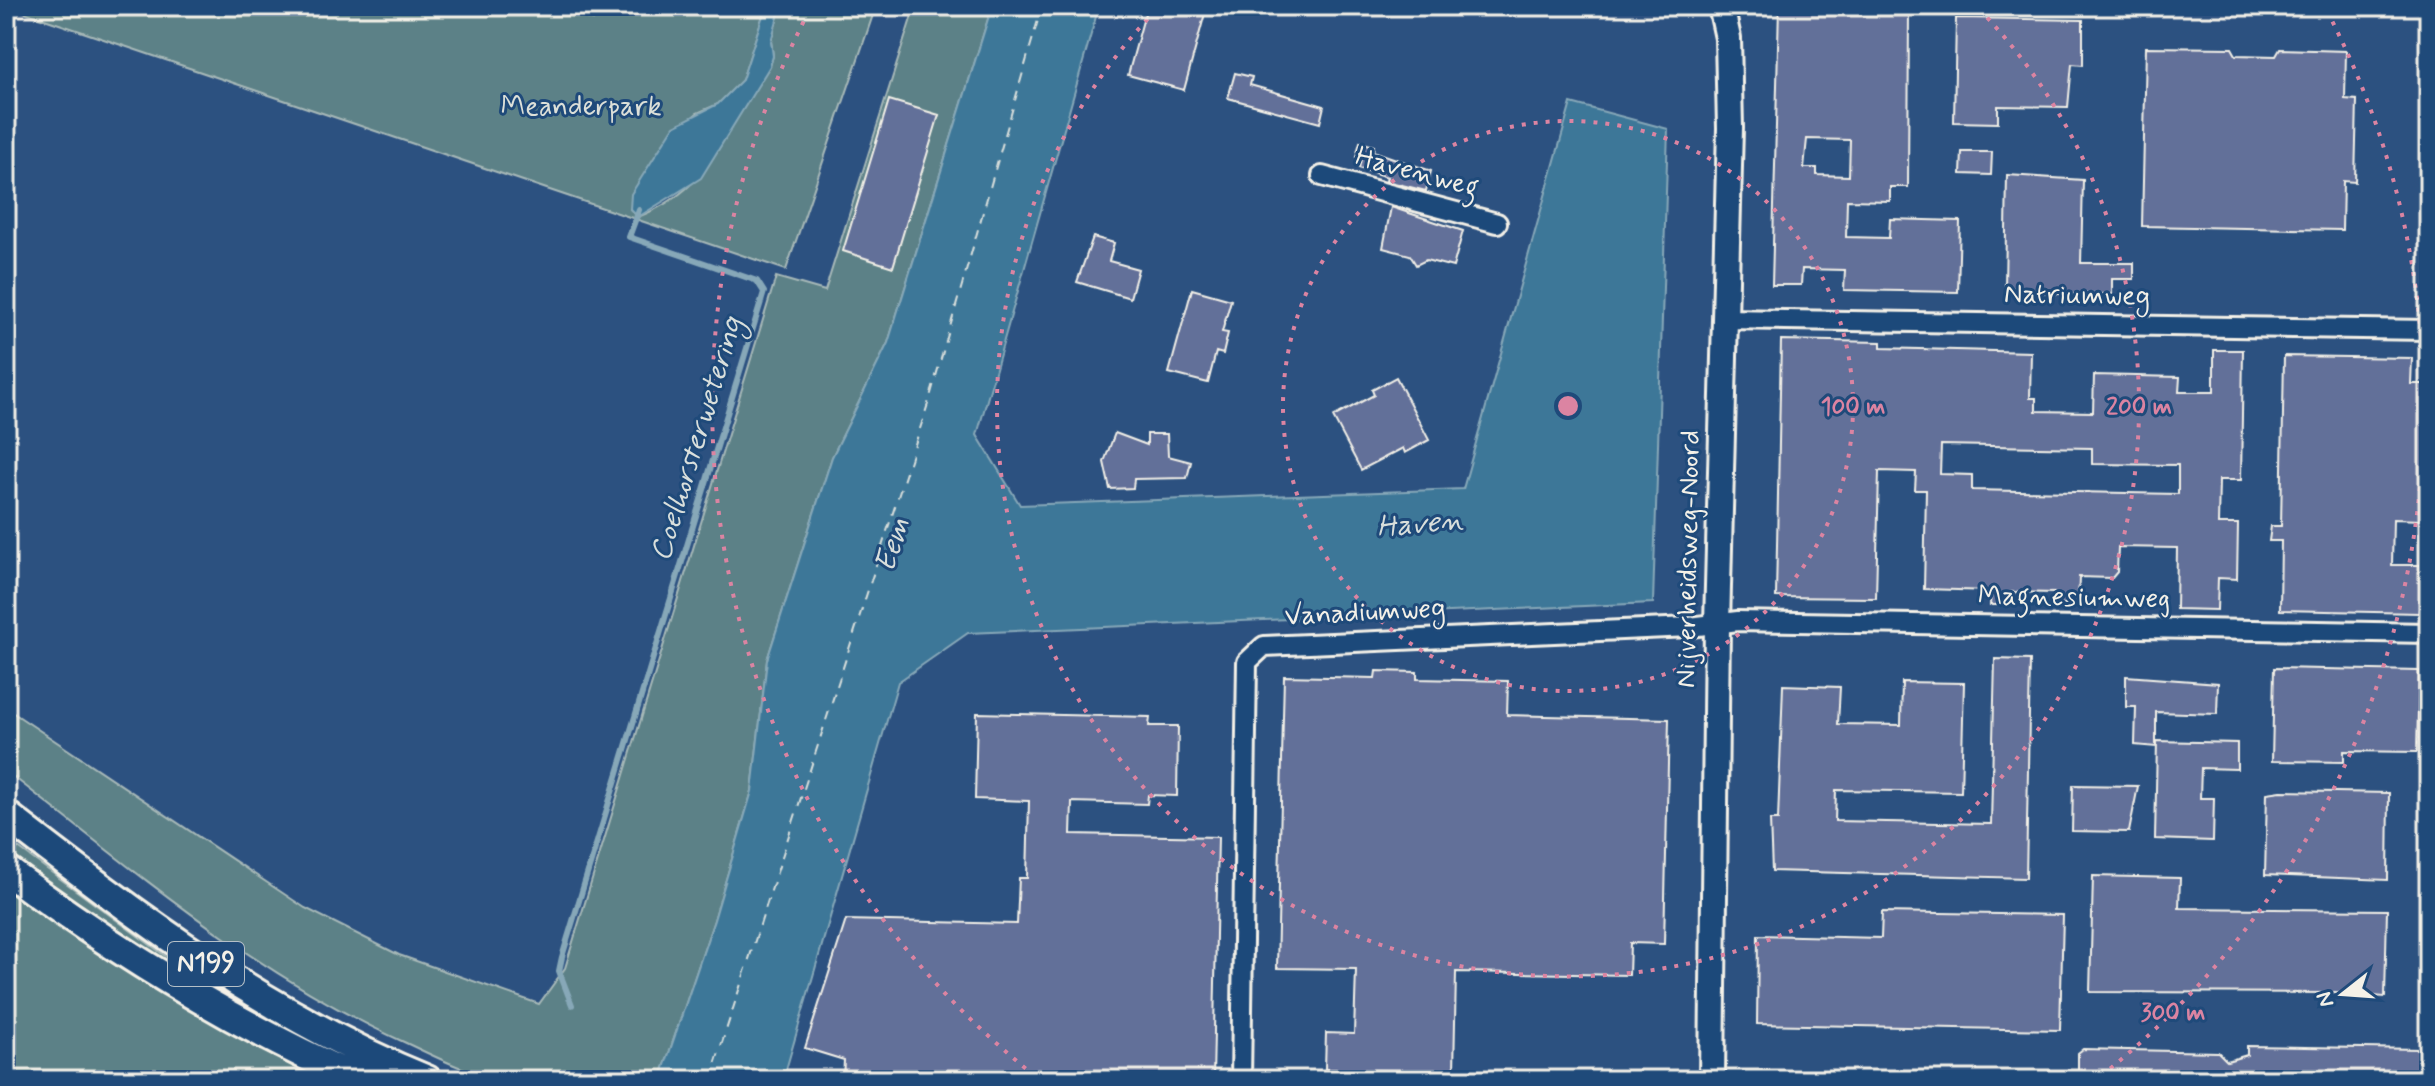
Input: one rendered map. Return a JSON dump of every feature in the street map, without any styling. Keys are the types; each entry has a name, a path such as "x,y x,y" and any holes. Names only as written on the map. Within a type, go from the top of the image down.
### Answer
{"main road":[{"name":"N199","path":"6,815 189,954 285,1013 427,1080"},
{"name":"N199","path":"6,870 146,966 223,1012 359,1080"}],"street":[{"name":"Nijverheidsweg-Noord","path":"1712,1080 1717,624 1730,128 1728,38 1721,6"},
{"name":"Nijverheidsweg-Noord","path":"1728,38 1737,6"},
{"name":"Havenweg","path":"1322,176 1497,223"},
{"name":"Natriumweg","path":"1724,319 2429,330"},
{"name":"Magnesiumweg","path":"1717,624 1770,621 2429,633"},
{"name":"Vanadiumweg","path":"1241,1080 1247,662 1264,646 1717,624"}],"green space":[{"name":"Meanderpark","path":"6,6 548,6 593,20 597,6 766,6 742,80 718,104 697,113 664,142 630,209 638,217 687,188 717,152 753,88 770,66 773,56 771,41 781,6 876,6 786,270"},
{"path":"915,6 992,6 888,343 832,457 767,660 752,791 714,920 660,1080 564,1083 508,1080 468,1070 430,1055 351,1016 248,954 150,883 6,771 6,708 305,908 399,955 539,1004 565,968 776,277 825,291"},
{"path":"6,839 205,985 79,911 6,859"},
{"path":"6,888 260,1050 327,1080 6,1080"}],"water":[{"path":"766,6 781,6 771,41 773,56 770,66 701,178 638,217 630,209 631,194 674,126 718,104 742,80"},
{"path":"992,6 1099,6 977,435 1020,505 1463,489 1571,103 1668,129 1653,603 968,633 898,682 783,1080 660,1080 714,920 752,791 767,660 832,457 888,343"}],"building":[{"path":"1147,6 1207,6 1184,90 1128,75"},
{"path":"1779,6 1909,8 1908,187 1890,187 1890,201 1847,200 1846,237 1889,238 1890,219 1960,221 1958,292 1844,290 1845,270 1802,269 1801,285 1772,285","holes":["1807,139 1850,140 1849,176 1817,175 1817,168 1804,168"]},
{"path":"1956,18 2083,20 2083,65 2072,64 2068,107 1998,106 1998,123 1954,122"},
{"path":"2146,47 2232,48 2236,55 2276,56 2280,49 2346,51 2345,99 2357,100 2355,182 2343,181 2342,230 2142,226"},
{"path":"1235,73 1252,77 1250,85 1324,106 1320,123 1228,98"},
{"path":"889,100 939,115 893,267 843,251"},
{"path":"1360,142 1374,146 1373,151 1431,171 1426,191 1386,181 1387,177 1359,168 1361,159 1356,157"},
{"path":"1962,152 1992,152 1991,175 1961,174"},
{"path":"2007,175 2083,180 2081,263 2134,263 2134,279 2112,279 2112,294 2057,294 2005,287"},
{"path":"1391,207 1463,231 1453,267 1426,260 1416,265 1410,255 1383,248"},
{"path":"1093,237 1114,243 1109,261 1138,269 1130,298 1077,282"},
{"path":"1192,289 1231,300 1222,332 1228,333 1223,354 1216,352 1208,383 1169,373"},
{"path":"1781,340 1881,342 1881,348 2031,352 2030,398 2036,398 2036,411 2093,412 2094,375 2180,377 2179,392 2214,392 2214,350 2243,350 2241,480 2219,480 2218,524 2238,524 2237,579 2218,578 2217,610 2176,609 2177,548 2118,547 2117,572 2112,578 2079,577 2078,604 2053,604 2054,593 2010,592 2010,605 1990,605 1991,591 1924,589 1926,490 1915,490 1916,472 1879,471 1876,598 1776,597","holes":["1941,445 2092,448 2092,464 2178,465 2178,494 1972,490 1972,475 1940,474"]},
{"path":"2284,356 2412,358 2411,384 2429,384 2422,520 2393,519 2392,565 2421,565 2420,613 2280,610 2281,541 2269,541 2271,526 2281,526"},
{"path":"1396,377 1429,440 1405,453 1403,448 1361,470 1333,417 1374,395 1372,390"},
{"path":"1115,433 1147,445 1147,434 1167,434 1168,456 1191,462 1187,478 1134,479 1133,488 1110,489 1104,462"},
{"path":"1995,659 2030,660 2026,878 1772,871 1770,820 1778,820 1783,685 1840,687 1838,724 1901,725 1902,682 1964,683 1961,792 1836,790 1835,821 1991,824"},
{"path":"2274,668 2419,671 2417,752 2344,751 2344,762 2272,761"},
{"path":"1376,671 1417,672 1417,679 1508,681 1507,715 1669,719 1664,944 1630,943 1629,975 1456,972 1454,1072 1325,1069 1326,1033 1354,1034 1356,969 1277,968 1284,676 1375,678"},
{"path":"2126,676 2218,683 2217,714 2156,712 2156,747 2135,745 2136,707 2126,707"},
{"path":"977,713 1150,717 1149,726 1178,726 1177,796 1148,795 1147,804 1072,802 1071,834 1218,837 1213,1080 843,1080 844,1060 805,1048 846,920 1017,924 1019,878 1027,878 1029,801 975,799"},
{"path":"2157,741 2237,743 2237,769 2201,768 2200,798 2214,798 2213,841 2155,839"},
{"path":"2073,785 2138,786 2129,832 2072,831"},
{"path":"2267,793 2389,793 2388,880 2265,875"},
{"path":"2093,876 2180,878 2179,908 2387,910 2385,997 2334,993 2090,992"},
{"path":"1882,912 2063,915 2060,1030 1757,1024 1758,935 1881,938"},
{"path":"2247,1046 2419,1049 2419,1080 2078,1080 2078,1053 2083,1049 2218,1052 2227,1061 2247,1055"}],"waterway":[{"name":"Coelhorsterwetering","path":"572,1005 559,971 562,957 764,292 757,281 629,237 639,210"}],"ferry route":[{"path":"710,1080 928,404 1042,6"}],"water label":[{"name":"Haven","path":"1420,524"},
{"name":"Eem","path":"893,545"}]}
